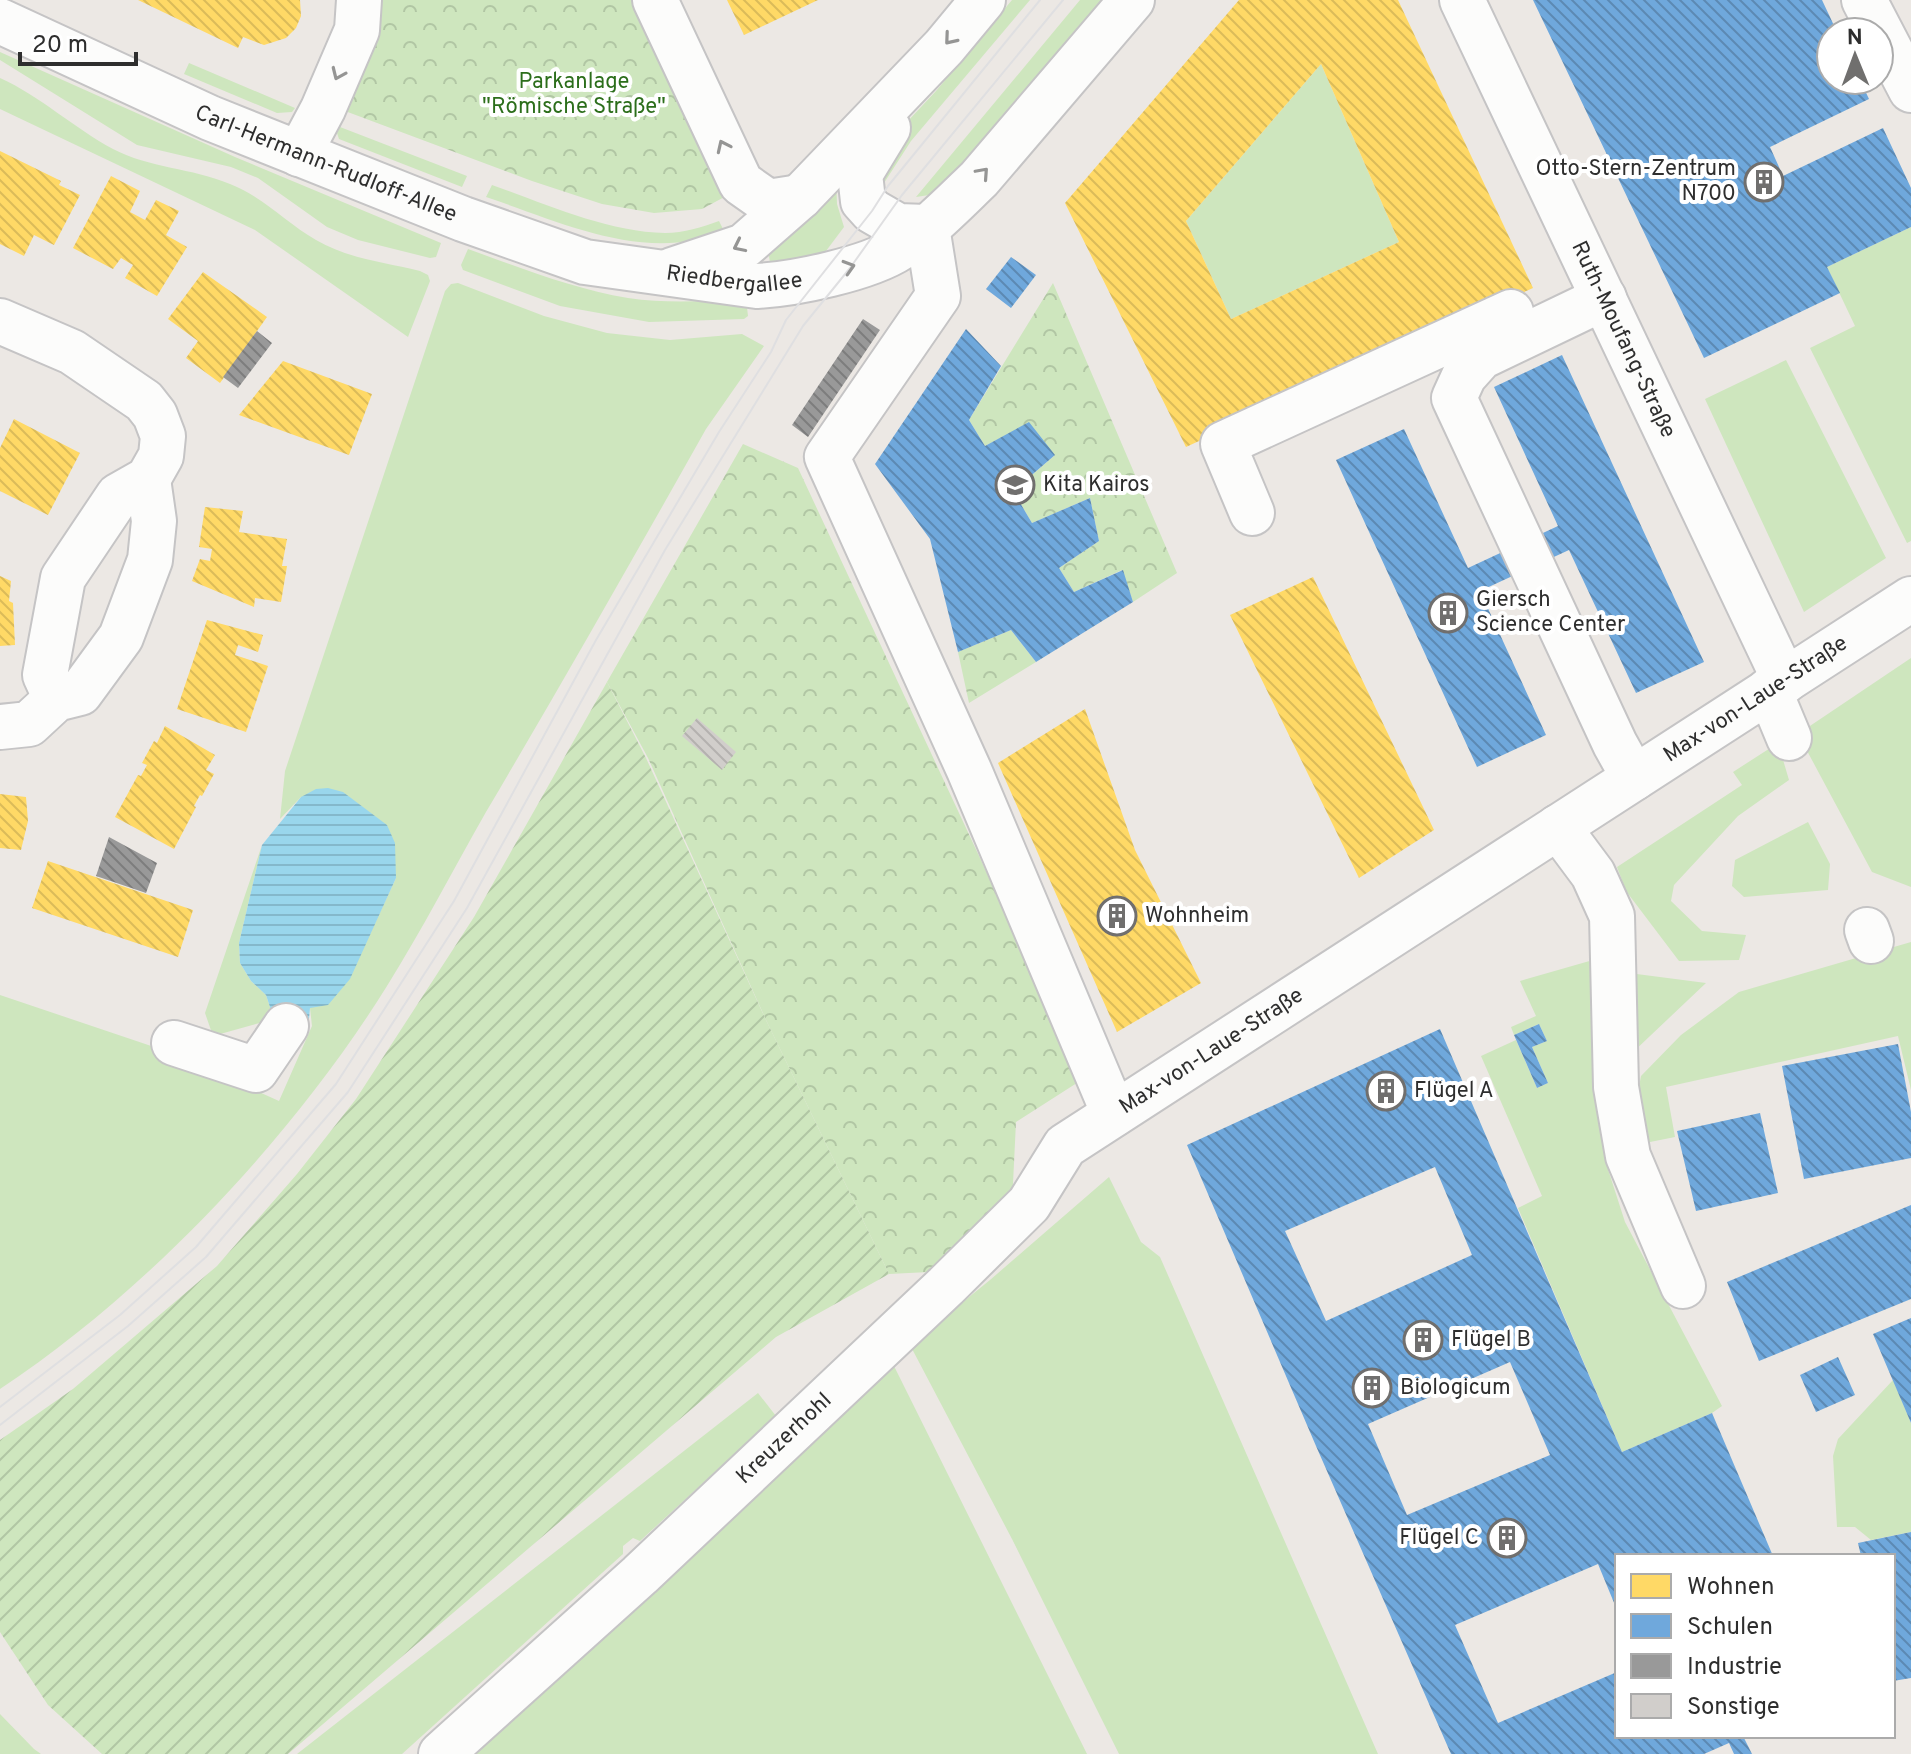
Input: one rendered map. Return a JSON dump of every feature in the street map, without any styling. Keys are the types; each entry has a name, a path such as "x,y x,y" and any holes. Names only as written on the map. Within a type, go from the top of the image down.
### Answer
{"street":[{"path":"299,154 323,109 357,30 359,0"},
{"path":"655,0 741,183 768,202 800,197"},
{"name":"Riedbergallee","path":"663,273 744,246 800,197 916,77 983,0"},
{"name":"Riedbergallee","path":"663,273 757,286 783,285 850,268 898,250 979,179 1132,0"},
{"name":"Ruth-Moufang-Straße","path":"1462,0 1598,286 1777,686 1789,738"},
{"path":"1864,0 1911,90"},
{"name":"Carl-Hermann-Rudloff-Allee","path":"0,21 210,118 463,219 585,262 663,273"},
{"name":"Riedbergallee","path":"916,77 860,174 863,201 872,211 898,226 927,227"},
{"name":"Max-von-Laue-Straße","path":"927,227 938,296 827,457 969,770 1114,1114 1911,599"},
{"path":"1252,513 1223,444 1598,286"},
{"path":"1598,286 1481,357 1464,376 1454,398 1615,744 1634,778"},
{"path":"0,321 72,352 144,401 155,415 163,436 161,456 148,479 118,496 63,578 45,675 56,699"},
{"path":"0,727 29,724 56,699 80,693 121,637 150,560 154,521 148,479"},
{"path":"1558,827 1593,874 1612,916 1616,1087 1628,1156 1683,1286"},
{"path":"174,1043 256,1070 286,1026"},
{"name":"Kreuzerhohl","path":"441,1754 640,1575 946,1286 1029,1204 1065,1146 1114,1114"}],"green space":[{"name":"Parkanlage \"Römische Straße\"","path":"379,0 637,0 730,194 702,209 654,213 602,204 345,111"},
{"path":"1012,0 1030,0 911,141 884,183 879,165 892,138"},
{"path":"1080,0 1101,0 1084,29 936,194 916,197"},
{"path":"0,52 235,157 441,243 436,257 358,240 327,227 258,178 231,167 137,145 0,60"},
{"path":"189,63 295,108 292,112 277,113 184,74"},
{"path":"1321,64 1399,242 1231,319 1186,221"},
{"path":"0,78 113,149 141,160 230,184 254,196 328,246 428,275 430,281 408,337 255,230 0,109"},
{"path":"340,127 467,176 462,187 339,139 337,133"},
{"path":"836,179 837,204 844,227 820,259 770,263 764,251"},
{"path":"492,185 577,216 621,228 672,233 719,221 724,231 694,240 664,243 604,236 486,197"},
{"path":"1911,227 1911,541 1907,543 1810,348 1855,326 1827,267"},
{"path":"468,249 567,284 628,298 673,301 746,299 748,316 744,319 649,322 560,306 463,270 461,265"},
{"path":"458,283 544,316 607,333 670,340 742,334 764,346 706,429 387,986 308,1099 214,1207 163,1258 110,1306 0,1389 0,995 169,1052 279,1101 312,1026 310,1008 349,979 396,878 301,797 280,819 285,771 445,291 451,284"},
{"path":"1053,283 1177,573 1133,602 1122,570 1074,592 1059,568 1099,541 1090,498 1032,523 1013,491 1054,456 1029,423 985,446 969,420"},
{"path":"1786,360 1886,558 1804,612 1705,399"},
{"path":"743,444 798,468 1080,1081 1016,1122 1012,1204 929,1272 889,1274 766,1020 648,758 607,682"},
{"path":"1011,630 1036,662 969,703 958,652"},
{"path":"1911,658 1911,887 1872,872 1798,734"},
{"path":"607,682 646,758 766,1020 889,1274 776,1337 288,1754 102,1754 48,1705 0,1632 0,1440 73,1389 217,1266 297,1174 356,1099 474,917"},
{"path":"1778,743 1789,780 1738,816 1674,885 1671,901 1702,931 1746,935 1739,960 1679,961 1626,891 1617,867 1742,785 1733,772"},
{"path":"1808,822 1830,864 1828,890 1744,897 1732,886 1735,860"},
{"path":"262,845 239,943 240,963 251,981 266,995 274,1019 213,1036 205,1013"},
{"path":"1911,942 1911,1090 1898,1036 1666,1087 1675,1137 1645,1143 1635,1109 1641,1076 1681,1035 1739,992"},
{"path":"1600,958 1592,1061 1605,1160 1625,1222 1722,1406 1622,1452 1518,1208 1542,1196 1481,1056 1516,1040 1537,1088 1548,1083 1532,1047 1547,1041 1539,1024 1514,1035 1511,1027 1536,1016 1520,981"},
{"path":"1629,973 1706,983 1631,1054"},
{"path":"1109,1177 1141,1242 1160,1257 1378,1754 1119,1754 1012,1539 910,1345"},
{"path":"892,1362 1087,1754 466,1754"},
{"path":"1893,1380 1911,1423 1911,1532 1871,1540 1855,1527 1837,1527 1833,1456 1838,1439"},
{"path":"758,1393 776,1416 640,1541 633,1538 623,1546 623,1554 402,1754 297,1754"},
{"path":"0,1714 34,1749 41,1754 0,1754"}],"water":[{"path":"316,789 343,792 387,825 395,843 396,878 350,979 328,1005 310,1008 309,1019 274,1019 266,995 251,981 240,963 239,943 262,845 301,797"}],"building: Wohnen":[{"path":"138,0 300,0 301,16 296,28 286,38 264,45 243,37 238,48"},
{"path":"727,0 818,0 744,35"},
{"path":"1239,0 1398,0 1533,288 1186,447 1065,203","holes":["1321,64 1399,242 1231,319 1186,221"]},
{"path":"0,151 61,181 59,185 80,195 54,245 34,235 24,256 0,244"},
{"path":"111,176 140,191 130,212 145,220 156,200 179,211 166,235 187,247 157,296 125,278 133,265 121,258 113,269 73,248"},
{"path":"203,272 267,317 220,383 186,358 198,341 168,319"},
{"path":"283,361 372,394 349,455 239,415"},
{"path":"14,419 80,453 48,515 0,491 0,448"},
{"path":"205,507 243,511 239,532 287,539 282,566 287,566 281,602 255,598 254,607 192,581 200,559 210,561 212,549 199,547"},
{"path":"0,576 11,581 9,601 13,603 15,645 0,646"},
{"path":"1313,577 1434,830 1359,878 1230,615"},
{"path":"207,620 263,635 258,652 238,645 235,655 268,666 246,732 177,709"},
{"name":"Wohnheim","path":"1085,709 1135,850 1201,983 1117,1032 998,763"},
{"path":"165,726 215,755 206,770 214,774 194,806 174,849 115,817 138,775 141,776 147,765 142,763"},
{"path":"0,794 26,797 28,821 21,850 0,848"},
{"path":"48,861 193,910 178,957 32,908"}],"building: Schulen":[{"name":"Otto-Stern-Zentrum N700","path":"1533,0 1822,0 1830,16 1815,16 1815,96 1868,96 1869,99 1770,147 1783,176 1883,128 1911,188 1911,227 1827,267 1840,293 1704,358"},
{"path":"1011,257 1036,275 1011,308 986,289"},
{"path":"966,329 1001,366 969,420 985,446 1029,422 1055,455 1013,491 1032,523 1090,498 1099,541 1059,568 1074,592 1123,570 1133,602 1036,662 1011,630 958,652 930,539 875,464"},
{"path":"1562,355 1704,662 1636,693 1569,550 1480,591 1546,735 1477,767 1336,460 1404,429 1468,568 1558,526 1494,387"},
{"path":"1539,1024 1547,1041 1532,1047 1548,1083 1537,1088 1514,1035"},
{"path":"1440,1029 1622,1452 1712,1413 1772,1554 1615,1554 1615,1605 1598,1564 1455,1625 1498,1723 1615,1673 1615,1738 1744,1738 1752,1754 1734,1754 1729,1743 1704,1754 1451,1754 1187,1145","holes":["1435,1167 1472,1255 1326,1321 1285,1231","1510,1362 1550,1455 1407,1515 1368,1424"]},
{"path":"1898,1044 1911,1112 1911,1158 1804,1179 1782,1066"},
{"path":"1760,1113 1778,1193 1696,1211 1677,1131"},
{"path":"1911,1205 1911,1299 1759,1361 1727,1282"},
{"path":"1911,1318 1911,1423 1873,1334"},
{"path":"1838,1357 1855,1395 1816,1412 1800,1375"},
{"path":"1911,1532 1911,1678 1895,1681 1895,1554 1861,1554 1858,1543"}],"building: Industrie":[{"path":"863,319 880,330 808,437 792,425"},
{"path":"257,331 272,343 238,388 223,377"},
{"path":"109,837 157,863 146,893 96,876"}],"building: Sonstige":[{"path":"697,718 736,752 722,770 682,736"}],"tram line":[{"path":"0,1407 120,1315 196,1247 336,1084 454,901 596,640 719,432 771,352 786,320 872,211 888,186 1040,0"},
{"path":"0,1425 128,1326 206,1257 348,1092 467,908 665,550 803,326 850,268 902,195 1063,0"}],"place":[{"name":"Otto-Stern-Zentrum N700","path":"1764,182"},
{"name":"Kita Kairos","path":"1015,485"},
{"name":"Giersch Science Center","path":"1448,613"},
{"name":"Wohnheim","path":"1117,916"},
{"name":"Flügel A","path":"1386,1091"},
{"name":"Flügel B","path":"1423,1340"},
{"name":"Biologicum","path":"1372,1388"},
{"name":"Flügel C","path":"1507,1538"}]}
